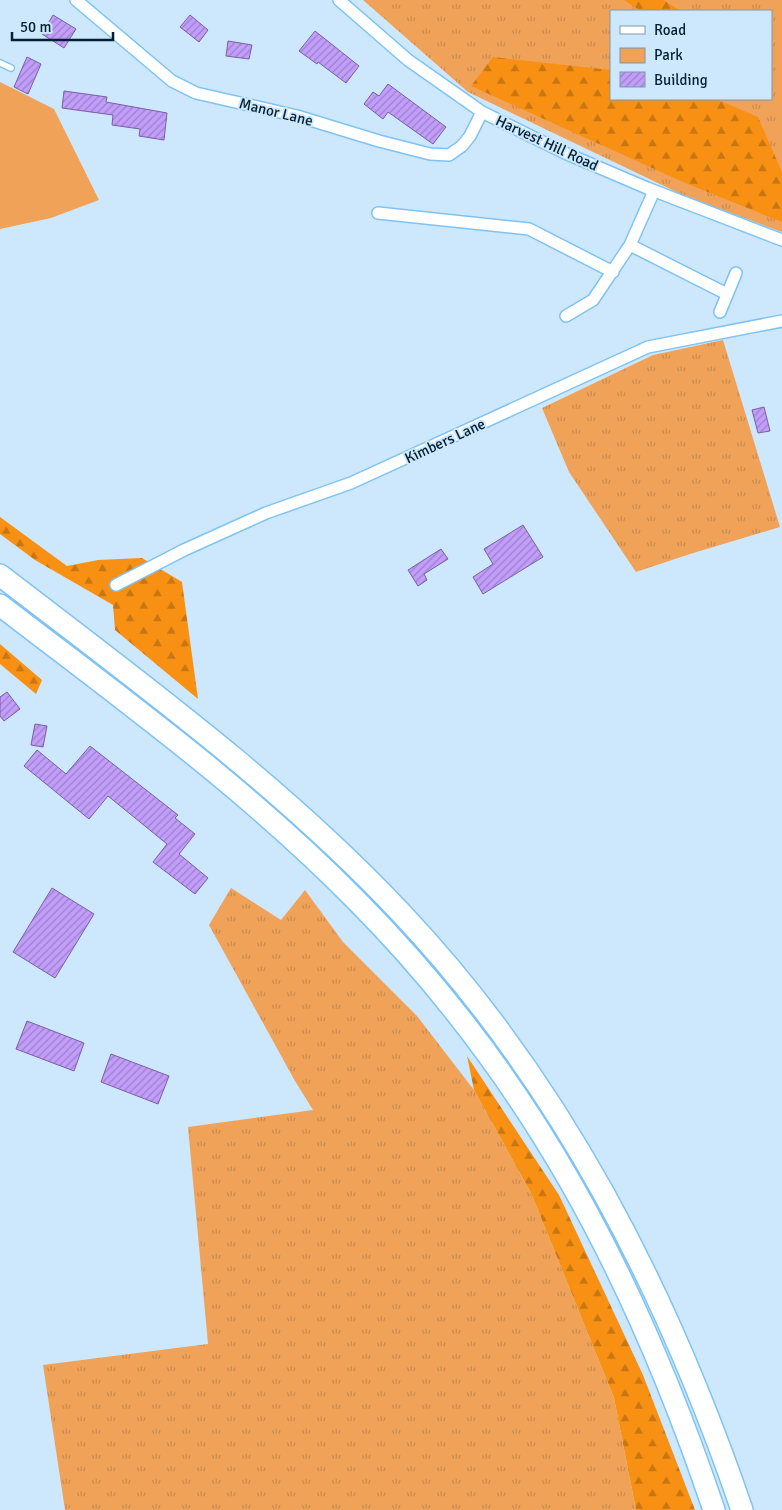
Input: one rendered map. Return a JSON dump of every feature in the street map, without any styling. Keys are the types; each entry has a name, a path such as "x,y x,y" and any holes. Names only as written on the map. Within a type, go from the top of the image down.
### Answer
{"highway":[{"path":"0,575 188,720 299,813 403,915 474,998 518,1056 558,1115 618,1218 677,1342 726,1462 742,1510"},
{"path":"0,605 170,736 278,826 362,906 450,1005 533,1120 571,1181 605,1243 664,1373 714,1510"}],"street":[{"name":"Manor Lane","path":"76,0 172,81 196,93 297,116 379,141 430,154 449,155 462,146 470,136 482,112"},
{"name":"Harvest Hill Road","path":"339,0 408,60 482,112 565,153 654,191 782,240"},
{"path":"566,316 593,300 613,272 630,245 654,191"},
{"path":"378,213 529,229 613,272"},
{"path":"630,245 727,294"},
{"path":"720,312 736,273"},
{"name":"Kimbers Lane","path":"116,585 184,550 266,513 351,483 648,347 782,321"}],"lane":[{"path":"0,63 11,68"}],"green space":[{"path":"363,0 782,0 782,232 687,197 468,92"},
{"path":"624,0 663,0 679,10 639,10"},
{"path":"493,57 610,70 610,100 718,100 758,117 782,172 782,222 683,182 471,86"},
{"path":"0,82 54,109 99,200 51,218 0,229"},
{"path":"723,340 780,527 636,572 569,472 542,408 653,355"},
{"path":"0,517 67,566 98,560 142,558 182,582 198,699 115,630 113,605 35,560 0,534"},
{"path":"0,644 42,680 36,694 0,664"},
{"path":"231,888 281,920 305,890 343,942 417,1016 474,1090 531,1193 614,1398 636,1510 65,1510 43,1365 208,1344 188,1127 313,1110 209,925"},
{"path":"467,1056 559,1195 643,1375 695,1510 636,1510 614,1398 531,1193 474,1090"}],"building":[{"path":"53,15 76,29 64,48 42,34"},
{"path":"190,15 208,30 199,42 180,27"},
{"path":"315,31 359,66 346,83 318,62 317,64 299,51"},
{"path":"228,41 252,45 249,59 226,56"},
{"path":"27,57 41,64 28,94 14,87"},
{"path":"388,84 446,127 433,144 388,112 383,119 364,104 373,92 379,96"},
{"path":"64,91 107,97 106,102 167,113 164,140 139,136 140,129 112,125 113,115 62,108"},
{"path":"764,407 770,431 758,433 752,410"},
{"path":"523,525 543,557 483,594 473,577 493,564 484,549"},
{"path":"441,549 448,559 424,574 427,580 418,586 408,570"},
{"path":"7,692 20,709 4,721 0,716 0,697"},
{"path":"35,724 47,726 43,747 31,745"},
{"path":"90,746 178,815 175,818 195,834 179,854 208,878 195,894 153,862 167,844 108,796 89,819 24,766 37,750 66,774"},
{"path":"52,888 94,914 55,978 13,952"},
{"path":"27,1021 84,1043 74,1071 16,1049"},
{"path":"111,1054 169,1076 158,1104 101,1082"}]}
